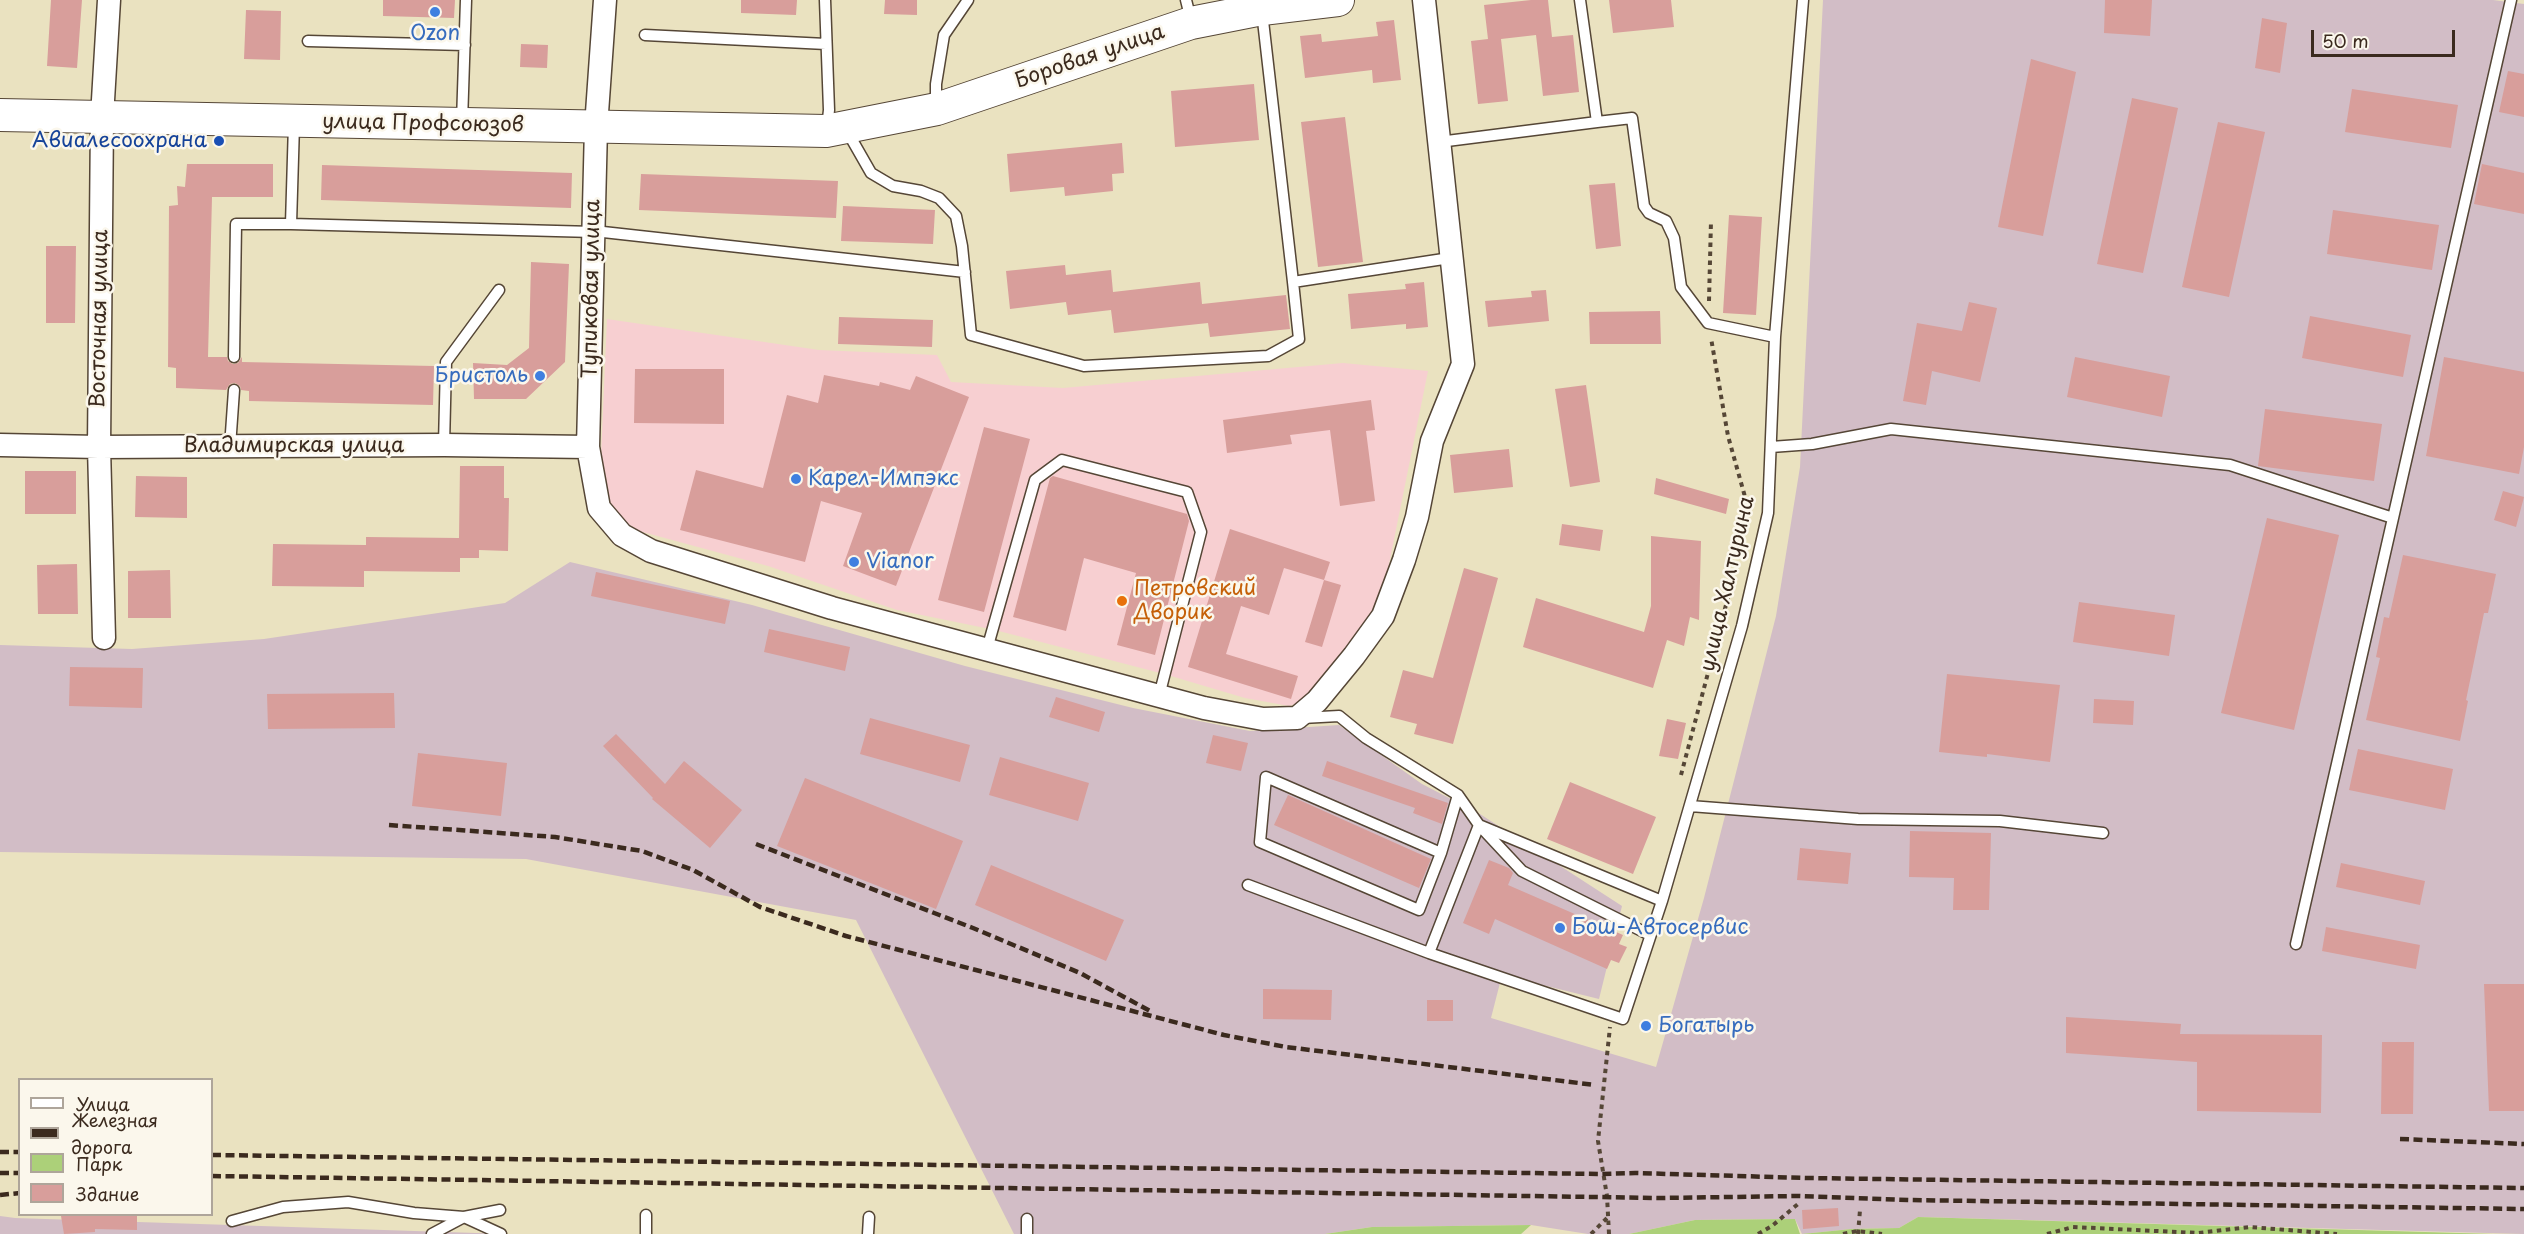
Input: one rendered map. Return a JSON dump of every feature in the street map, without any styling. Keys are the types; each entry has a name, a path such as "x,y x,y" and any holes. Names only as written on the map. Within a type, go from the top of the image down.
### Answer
{"main road":[{"name":"Боровая улица","path":"836,130 936,109 1188,11 1262,9 1338,0"},
{"name":"улица Профсоюзов","path":"0,115 836,130"}],"street":[{"name":"Восточная улица","path":"104,638 99,447 102,117 109,0"},
{"name":"Тупиковая улица","path":"605,0 596,127 588,447 599,508 622,535 651,551 832,608 1204,708 1263,719 1297,718"},
{"path":"1297,718 1317,701 1383,616 1417,517 1432,441 1463,364 1424,0"},
{"name":"Владимирская улица","path":"0,445 588,447"}],"lane":[{"path":"462,125 466,0"},
{"path":"825,0 829,110 836,130 871,173 893,186 921,191 939,198 956,216 965,272 971,335 1084,366 1268,356 1299,339 1262,9"},
{"path":"936,109 936,84 944,36 968,0"},
{"path":"1580,0 1598,122"},
{"name":"улица Халтурина","path":"1611,1016 1623,1019 1662,901 1742,626 1766,524 1775,337 1803,0"},
{"path":"2296,944 2511,0"},
{"path":"645,35 826,44"},
{"path":"308,41 465,45"},
{"path":"1439,142 1632,118 1644,206 1649,213 1666,221 1674,238 1681,287 1708,323 1775,337"},
{"path":"291,224 294,122"},
{"path":"234,357 236,224 594,232 965,272"},
{"path":"1293,282 1450,258"},
{"path":"444,445 446,362 499,290"},
{"path":"230,447 234,390"},
{"path":"1771,447 1812,444 1891,429 2230,465 2393,518"},
{"path":"987,649 1035,480 1062,460 1187,492 1201,531 1159,696"},
{"path":"1297,718 1339,716 1366,738 1458,795 1479,825 1522,871 1650,935"},
{"path":"1441,853 1266,777 1260,842 1419,910 1441,853 1458,795"},
{"path":"1690,806 1858,819 2000,821 2103,833"},
{"path":"1479,825 1662,901"},
{"path":"1430,953 1479,825"},
{"path":"1248,885 1430,953 1611,1016"},
{"path":"232,1221 283,1207 348,1202 414,1213 464,1217 500,1210"},
{"path":"646,1215 646,1234"},
{"path":"432,1234 464,1217"},
{"path":"464,1217 501,1234"},
{"path":"868,1234 869,1217"},
{"path":"1027,1219 1027,1234"}],"path":[{"path":"1680,779 1731,586 1747,504 1728,436 1708,323 1711,221"},
{"path":"1609,1234 1598,1141 1611,1016"},
{"path":"1758,1234 1772,1226 1798,1204"},
{"path":"1857,1233 1860,1210"},
{"path":"1591,1234 1608,1217"},
{"path":"2047,1234 2073,1227 2198,1233 2250,1227 2337,1234"},
{"path":"1843,1234 1882,1234"}],"shaded area":[{"path":"1823,0 2493,0 2524,4 2524,1234 1918,1217 1899,1228 1852,1229 1802,1234 1795,1219 1695,1220 1629,1234 1588,1234 1531,1225 1372,1227 1325,1234 1014,1234 856,920 526,859 0,852 0,645 132,649 264,639 505,603 570,562 752,605 965,666 1133,708 1250,731 1339,725 1422,784 1480,814 1622,906 1599,999 1502,975 1491,1018 1656,1067 1704,898 1776,616 1800,467"},
{"path":"607,319 819,350 937,355 951,382 1063,388 1343,363 1428,371 1385,584 1374,619 1308,700 1289,706 1245,698 1164,674 995,630 897,610 768,566 639,531 608,511 601,457"},
{"path":"0,1216 15,1218 507,1234 0,1234"}],"green space":[{"path":"1918,1217 2493,1234 1802,1234 1852,1229 1899,1228"},
{"path":"1795,1219 1800,1234 1629,1234 1695,1220"},
{"path":"1531,1225 1521,1234 1325,1234 1372,1227"}],"building":[{"path":"51,0 82,0 77,68 47,66"},
{"path":"383,0 455,0 454,18 383,16"},
{"path":"741,0 797,0 796,15 741,13"},
{"path":"885,0 917,0 917,15 884,14"},
{"path":"1548,0 1552,37 1573,35 1579,92 1543,96 1536,35 1501,39 1508,101 1478,104 1471,41 1488,39 1484,5"},
{"path":"1609,0 1671,0 1674,27 1613,33"},
{"path":"2105,0 2152,0 2150,36 2104,33"},
{"path":"246,10 281,11 280,60 244,59"},
{"path":"2262,18 2287,23 2280,73 2255,68"},
{"path":"1394,20 1401,80 1373,83 1372,70 1305,78 1300,36 1321,34 1322,42 1378,36 1376,22"},
{"path":"521,44 548,45 547,68 520,67"},
{"path":"2031,59 2076,72 2043,236 1998,227"},
{"path":"2508,71 2524,74 2524,117 2499,112"},
{"path":"1254,84 1259,140 1175,147 1171,91"},
{"path":"2352,89 2458,105 2451,148 2345,132"},
{"path":"2132,98 2178,108 2143,273 2097,264"},
{"path":"1345,117 1363,262 1318,267 1301,122"},
{"path":"2218,122 2265,132 2229,297 2182,287"},
{"path":"1122,143 1124,173 1112,174 1113,191 1065,196 1064,187 1010,192 1007,154"},
{"path":"187,164 273,164 273,197 212,197 208,357 227,357 228,361 233,364 238,363 242,357 242,362 434,366 433,405 249,401 249,391 241,390 240,386 235,383 230,384 226,390 176,388 176,368 168,367 169,206 178,205 177,186 185,187"},
{"path":"2482,164 2524,173 2524,214 2474,204"},
{"path":"322,165 572,173 571,208 321,200"},
{"path":"641,174 838,181 836,218 639,210"},
{"path":"1615,183 1621,246 1596,249 1589,185"},
{"path":"843,206 935,210 933,244 841,241"},
{"path":"2333,210 2439,225 2432,270 2327,254"},
{"path":"1729,215 1762,217 1756,315 1723,313"},
{"path":"46,246 76,246 75,323 46,323"},
{"path":"531,262 569,264 565,362 526,399 474,399 473,363 507,365 529,348"},
{"path":"1065,265 1066,275 1111,270 1113,292 1200,282 1202,304 1286,295 1290,329 1210,337 1208,323 1114,333 1111,310 1068,315 1066,302 1010,309 1006,271"},
{"path":"1424,282 1428,327 1406,329 1406,324 1351,329 1348,294 1406,289 1405,284"},
{"path":"1546,290 1549,321 1488,327 1485,301 1532,297 1531,291"},
{"path":"1969,302 1997,308 1980,382 1932,371 1926,405 1903,401 1917,323 1962,331"},
{"path":"1660,311 1661,344 1590,344 1589,312"},
{"path":"2310,316 2411,335 2403,377 2302,358"},
{"path":"839,317 933,320 932,347 838,344"},
{"path":"2075,357 2170,376 2162,417 2067,397"},
{"path":"2444,357 2524,372 2524,447 2519,474 2426,456"},
{"path":"635,369 724,369 724,424 634,423"},
{"path":"824,375 879,386 880,382 910,390 916,376 969,397 896,586 843,566 862,513 821,501 805,562 680,530 696,470 763,488 787,395 818,403"},
{"path":"1586,385 1600,482 1570,487 1555,389"},
{"path":"1371,400 1375,430 1366,431 1375,501 1340,506 1330,430 1290,435 1292,444 1227,453 1223,420"},
{"path":"2265,409 2382,424 2374,481 2258,466"},
{"path":"984,427 1030,439 984,612 938,600"},
{"path":"1509,449 1513,487 1454,493 1450,455"},
{"path":"460,466 504,466 504,498 509,498 508,551 479,550 479,558 460,558 460,572 364,571 364,587 272,586 273,544 366,545 366,537 459,538"},
{"path":"25,471 76,471 76,514 25,514"},
{"path":"136,476 187,477 187,518 135,517"},
{"path":"1053,476 1187,514 1189,521 1155,655 1117,645 1136,573 1084,558 1066,631 1013,617 1050,478"},
{"path":"1656,478 1729,499 1726,514 1654,494"},
{"path":"2503,491 2524,497 2516,527 2494,520"},
{"path":"2267,518 2339,535 2294,730 2221,713"},
{"path":"1562,524 1603,530 1600,551 1559,545"},
{"path":"1230,529 1330,562 1324,580 1284,568 1269,615 1241,606 1226,654 1298,676 1291,699 1188,667"},
{"path":"1651,536 1701,541 1699,620 1690,617 1684,646 1667,640 1653,688 1523,647 1536,598 1644,632 1651,606"},
{"path":"2403,555 2496,574 2488,613 2484,613 2460,741 2366,720 2380,658 2376,657 2384,617 2389,618"},
{"path":"77,564 78,614 38,614 37,565"},
{"path":"1464,568 1498,578 1453,744 1414,734 1417,724 1390,717 1403,670 1433,678"},
{"path":"170,570 171,618 128,618 128,571"},
{"path":"596,572 730,601 725,624 591,596"},
{"path":"1324,580 1341,585 1322,647 1305,642"},
{"path":"2079,602 2175,615 2169,656 2073,642"},
{"path":"769,629 850,647 845,671 764,652"},
{"path":"70,667 143,668 142,708 69,706"},
{"path":"1947,674 2060,685 2050,762 1987,754 1987,757 1939,752"},
{"path":"394,693 395,728 268,729 267,694"},
{"path":"1056,697 1105,712 1099,732 1049,717"},
{"path":"2094,699 2134,701 2133,725 2093,723"},
{"path":"870,718 970,745 960,782 860,754"},
{"path":"1667,719 1686,723 1678,759 1659,756"},
{"path":"616,734 665,784 684,761 742,810 710,848 652,799 603,746"},
{"path":"1213,735 1248,743 1241,771 1206,763"},
{"path":"2358,749 2453,769 2445,810 2349,790"},
{"path":"418,753 507,763 501,816 412,806"},
{"path":"1000,757 1089,783 1078,821 989,795"},
{"path":"1327,761 1448,803 1442,824 1413,813 1415,808 1322,776"},
{"path":"805,778 963,841 936,909 777,846"},
{"path":"1570,782 1656,817 1633,874 1547,839"},
{"path":"1288,795 1431,859 1419,888 1274,825"},
{"path":"1910,831 1991,833 1989,910 1953,910 1954,878 1909,877"},
{"path":"1800,848 1851,853 1848,884 1797,880"},
{"name":"Бош-Автосервис","path":"1489,860 1509,868 1513,873 1508,885 1623,935 1619,944 1627,947 1619,963 1611,960 1607,969 1495,919 1489,934 1463,923"},
{"path":"2341,863 2425,881 2420,905 2336,887"},
{"path":"991,865 1124,920 1106,961 975,905"},
{"path":"2326,927 2420,945 2416,969 2322,951"},
{"path":"2484,984 2524,984 2524,1111 2489,1111"},
{"path":"1263,989 1332,990 1331,1020 1263,1019"},
{"path":"1427,1000 1453,1000 1453,1021 1427,1021"},
{"path":"2066,1017 2181,1024 2180,1034 2322,1035 2321,1113 2197,1111 2197,1062 2066,1053"},
{"path":"2382,1042 2414,1042 2413,1114 2381,1114"},
{"path":"1838,1208 1839,1226 1803,1229 1802,1210"},
{"path":"61,1216 137,1216 137,1230 95,1229 95,1232 64,1234"}],"railway":[{"path":"389,825 555,837 642,851 693,870 760,907 846,936 1224,1035 1286,1047 1595,1085"},
{"path":"756,844 973,928 1080,973 1150,1011"},
{"path":"2400,1139 2524,1144"},
{"path":"0,1152 18,1152"},
{"path":"213,1155 1635,1173 1807,1178 2524,1188"},
{"path":"0,1173 18,1173"},
{"path":"213,1176 1660,1198 1799,1196 1909,1200 2524,1209"},
{"path":"0,1195 18,1193"}],"place":[{"name":"Ozon","path":"435,12"},
{"name":"Авиалесоохрана","path":"219,141"},
{"name":"Бристоль","path":"540,376"},
{"name":"Карел-Импэкс","path":"796,479"},
{"name":"Vianor","path":"854,562"},
{"name":"Петровский Дворик","path":"1122,601"},
{"name":"Бош-Автосервис","path":"1560,928"},
{"name":"Богатырь","path":"1646,1026"}]}
